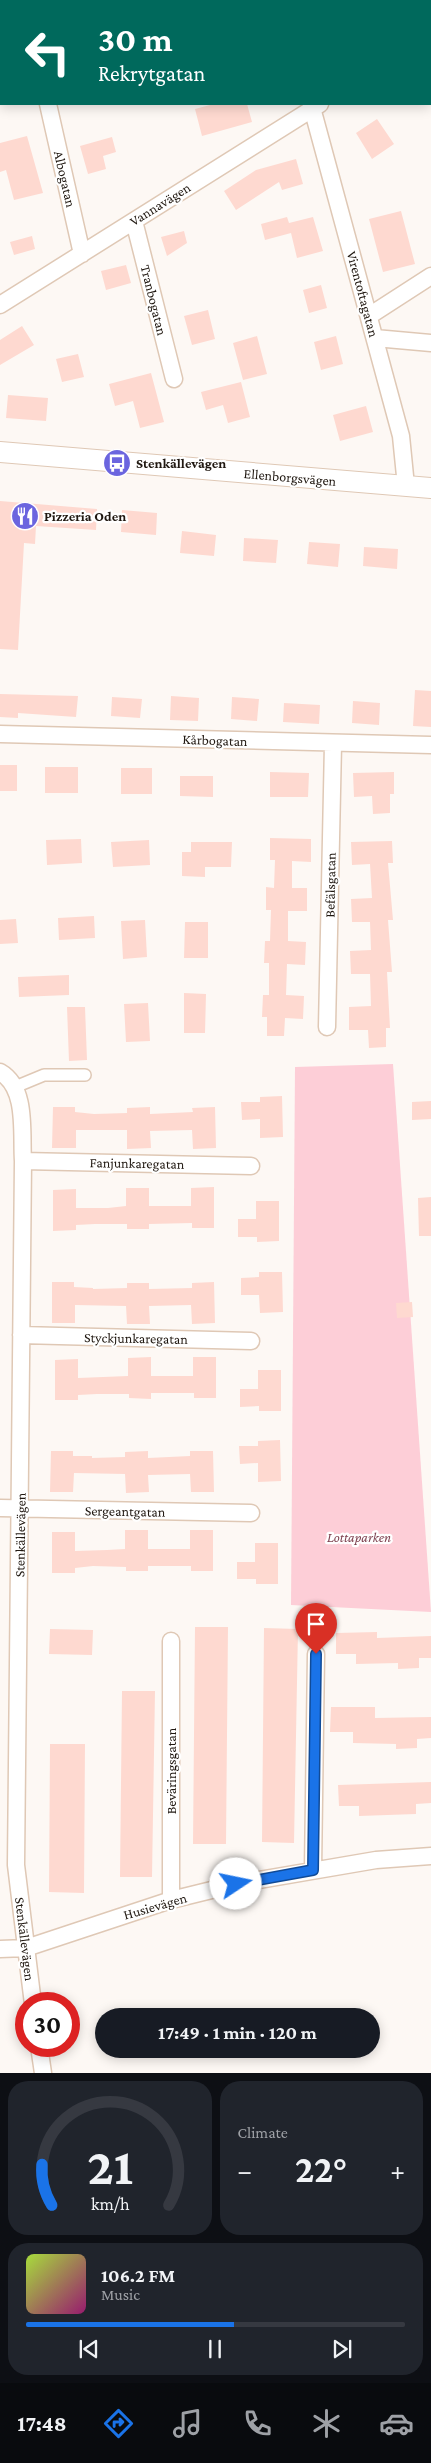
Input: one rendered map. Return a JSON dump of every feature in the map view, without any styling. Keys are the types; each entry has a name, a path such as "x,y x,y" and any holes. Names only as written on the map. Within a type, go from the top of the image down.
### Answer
{"street":[{"name":"Albogatan","path":"48,105 82,254"},
{"name":"Vannavägen","path":"0,305 315,105"},
{"name":"Virentoftagatan","path":"315,105 402,436 406,486"},
{"name":"Tranbogatan","path":"134,221 174,379"},
{"path":"369,316 431,276"},
{"path":"375,338 431,342"},
{"name":"Ellenborgsvägen","path":"0,452 431,488"},
{"name":"Kårbogatan","path":"0,734 431,746"},
{"name":"Befälsgatan","path":"326,1027 333,744"},
{"path":"0,1072 15,1087 44,1075 85,1075"},
{"name":"Stenkällevägen","path":"15,1087 19,1102 23,1161 15,1856 32,1992"},
{"name":"Fanjunkaregatan","path":"23,1161 251,1166"},
{"name":"Styckjunkaregatan","path":"21,1335 250,1341"},
{"name":"Sergeantgatan","path":"0,1508 20,1510 251,1513"},
{"name":"Beväringsgatan","path":"170,1900 171,1641"},
{"path":"313,1870 316,1654"},
{"name":"Husievägen","path":"0,1949 26,1948 170,1900 236,1884 376,1860 431,1856"},
{"path":"41,2057 43,2073"}],"green space":[{"name":"Lottaparken","path":"393,1064 431,1612 291,1605 295,1067"}],"building":[{"path":"210,105 247,105 252,122 202,136 195,109"},
{"path":"377,119 394,144 372,159 356,133"},
{"path":"27,136 43,193 14,200 6,170 0,172 0,143"},
{"path":"112,137 116,152 103,156 106,169 88,174 80,146"},
{"path":"296,159 303,184 282,190 279,182 236,210 224,191 256,170"},
{"path":"401,211 415,264 383,272 369,219"},
{"path":"287,217 289,223 313,217 323,251 297,258 291,233 265,240 261,224"},
{"path":"184,231 187,243 167,256 161,237"},
{"path":"32,236 35,249 14,255 10,242"},
{"path":"126,265 131,283 106,290 101,271"},
{"path":"321,285 327,308 309,313 303,290"},
{"path":"208,310 215,339 192,345 184,316"},
{"path":"22,326 34,345 0,365 0,340"},
{"path":"257,336 267,374 243,380 233,343"},
{"path":"336,336 343,364 321,370 314,342"},
{"path":"78,354 84,377 62,382 56,359"},
{"path":"151,373 164,422 140,428 133,401 115,406 109,384"},
{"path":"241,382 250,417 228,423 223,405 206,410 201,392"},
{"path":"8,395 48,398 46,421 6,418"},
{"path":"366,406 373,432 340,441 333,415"},
{"path":"0,501 97,509 96,530 36,526 35,544 24,543 18,650 0,649"},
{"path":"122,510 157,513 156,535 121,532"},
{"path":"182,531 216,535 214,556 180,553"},
{"path":"244,538 278,540 276,563 243,561"},
{"path":"309,542 340,544 338,567 307,564"},
{"path":"364,547 398,549 397,569 363,566"},
{"path":"415,690 431,691 431,727 413,726"},
{"path":"0,694 78,696 76,717 18,713 18,718 0,717"},
{"path":"171,696 199,698 198,721 170,720"},
{"path":"112,697 142,699 140,718 111,716"},
{"path":"232,697 259,699 257,721 231,719"},
{"path":"353,701 380,703 379,725 352,723"},
{"path":"284,703 320,705 319,724 283,722"},
{"path":"0,765 17,765 17,791 0,791"},
{"path":"45,767 78,767 78,793 45,793"},
{"path":"121,768 152,768 152,794 121,794"},
{"path":"270,772 309,773 308,797 270,797"},
{"path":"394,772 394,794 390,794 390,813 373,814 372,796 354,797 353,773"},
{"path":"180,776 213,776 213,797 180,796"},
{"path":"270,838 311,839 311,862 292,861 292,888 307,888 307,911 288,911 288,941 306,942 305,965 287,964 286,995 304,996 303,1019 285,1018 284,1036 267,1036 267,1017 262,1017 263,995 269,995 269,963 264,963 265,941 270,941 271,910 266,910 266,887 274,888 275,860 270,860"},
{"path":"81,839 82,863 47,865 46,840"},
{"path":"149,840 150,865 113,867 111,842"},
{"path":"392,841 393,863 388,863 393,920 388,920 392,972 387,972 390,1028 386,1028 386,1047 369,1048 368,1030 349,1030 349,1007 371,1006 370,974 351,974 350,951 371,950 370,922 352,922 351,899 372,898 370,864 352,865 351,842"},
{"path":"191,842 232,842 231,867 205,867 205,877 182,876 182,852 191,852"},
{"path":"94,916 95,938 59,940 58,918"},
{"path":"16,919 18,943 0,944 0,920"},
{"path":"145,920 147,957 123,959 121,921"},
{"path":"185,922 208,922 208,958 184,958"},
{"path":"69,975 69,995 19,997 18,977"},
{"path":"184,993 206,994 205,1033 184,1033"},
{"path":"148,1003 150,1041 126,1042 124,1004"},
{"path":"67,1007 85,1007 87,1060 69,1061"},
{"path":"282,1096 283,1137 260,1138 260,1119 242,1120 241,1102 260,1102 260,1097"},
{"path":"431,1101 431,1119 412,1120 412,1102"},
{"path":"53,1107 75,1107 75,1112 94,1114 127,1113 127,1108 150,1107 150,1114 193,1112 192,1108 215,1107 216,1148 193,1149 192,1130 150,1131 151,1148 127,1149 127,1130 76,1130 76,1148 52,1148"},
{"path":"214,1187 214,1228 192,1228 192,1223 149,1224 149,1229 127,1229 127,1224 95,1224 76,1225 76,1230 53,1231 53,1190 76,1189 76,1208 108,1208 126,1206 126,1188 149,1188 149,1206 191,1206 191,1188"},
{"path":"431,1197 431,1236 419,1236 418,1198"},
{"path":"256,1201 279,1201 279,1241 257,1242 257,1237 238,1237 238,1219 256,1219"},
{"path":"259,1272 282,1272 283,1312 260,1313 259,1295 241,1295 241,1278 259,1277"},
{"path":"52,1282 74,1282 74,1287 93,1289 127,1288 127,1283 149,1283 149,1289 192,1288 192,1283 214,1282 215,1323 192,1324 191,1305 149,1306 150,1324 127,1324 126,1306 75,1305 75,1323 52,1323"},
{"path":"412,1302 413,1317 397,1318 396,1303"},
{"path":"151,1357 151,1376 193,1376 193,1357 216,1357 216,1398 194,1398 194,1393 151,1393 151,1399 129,1398 129,1394 97,1394 78,1395 78,1400 55,1400 55,1360 78,1359 78,1378 128,1376 128,1358"},
{"path":"258,1370 281,1370 281,1411 259,1411 259,1406 240,1407 240,1389 258,1389"},
{"path":"280,1440 281,1481 258,1482 258,1463 240,1464 239,1446 258,1446 258,1441"},
{"path":"51,1451 73,1451 73,1456 92,1456 92,1458 125,1457 125,1452 148,1451 148,1458 190,1456 190,1451 213,1451 214,1492 191,1492 190,1474 148,1475 149,1492 126,1493 125,1474 74,1473 73,1492 50,1492"},
{"path":"125,1530 148,1530 148,1549 190,1549 190,1530 213,1530 213,1571 191,1571 191,1566 148,1566 148,1571 126,1571 126,1567 93,1566 75,1568 75,1573 52,1573 52,1532 75,1532 75,1551 125,1549"},
{"path":"255,1543 278,1543 278,1584 256,1584 256,1579 237,1579 237,1562 255,1562"},
{"path":"195,1627 228,1627 226,1844 193,1844"},
{"path":"264,1628 298,1629 294,1843 262,1842"},
{"path":"50,1629 93,1630 92,1655 49,1654"},
{"path":"377,1632 377,1638 431,1636 431,1658 419,1658 419,1668 398,1669 398,1663 356,1664 356,1654 336,1654 336,1633"},
{"path":"122,1691 155,1691 152,1877 120,1877"},
{"path":"331,1707 375,1707 375,1718 431,1717 431,1738 417,1739 417,1748 396,1749 396,1744 353,1743 353,1732 330,1732"},
{"path":"50,1744 85,1744 84,1893 49,1892"},
{"path":"431,1782 431,1803 416,1804 416,1814 359,1816 359,1806 339,1806 338,1785"}],"place":[{"name":"Stenkällevägen","path":"117,463"},
{"name":"Pizzeria Oden","path":"25,516"}],"route":[{"path":"236,1884 313,1870 316,1654"}]}
